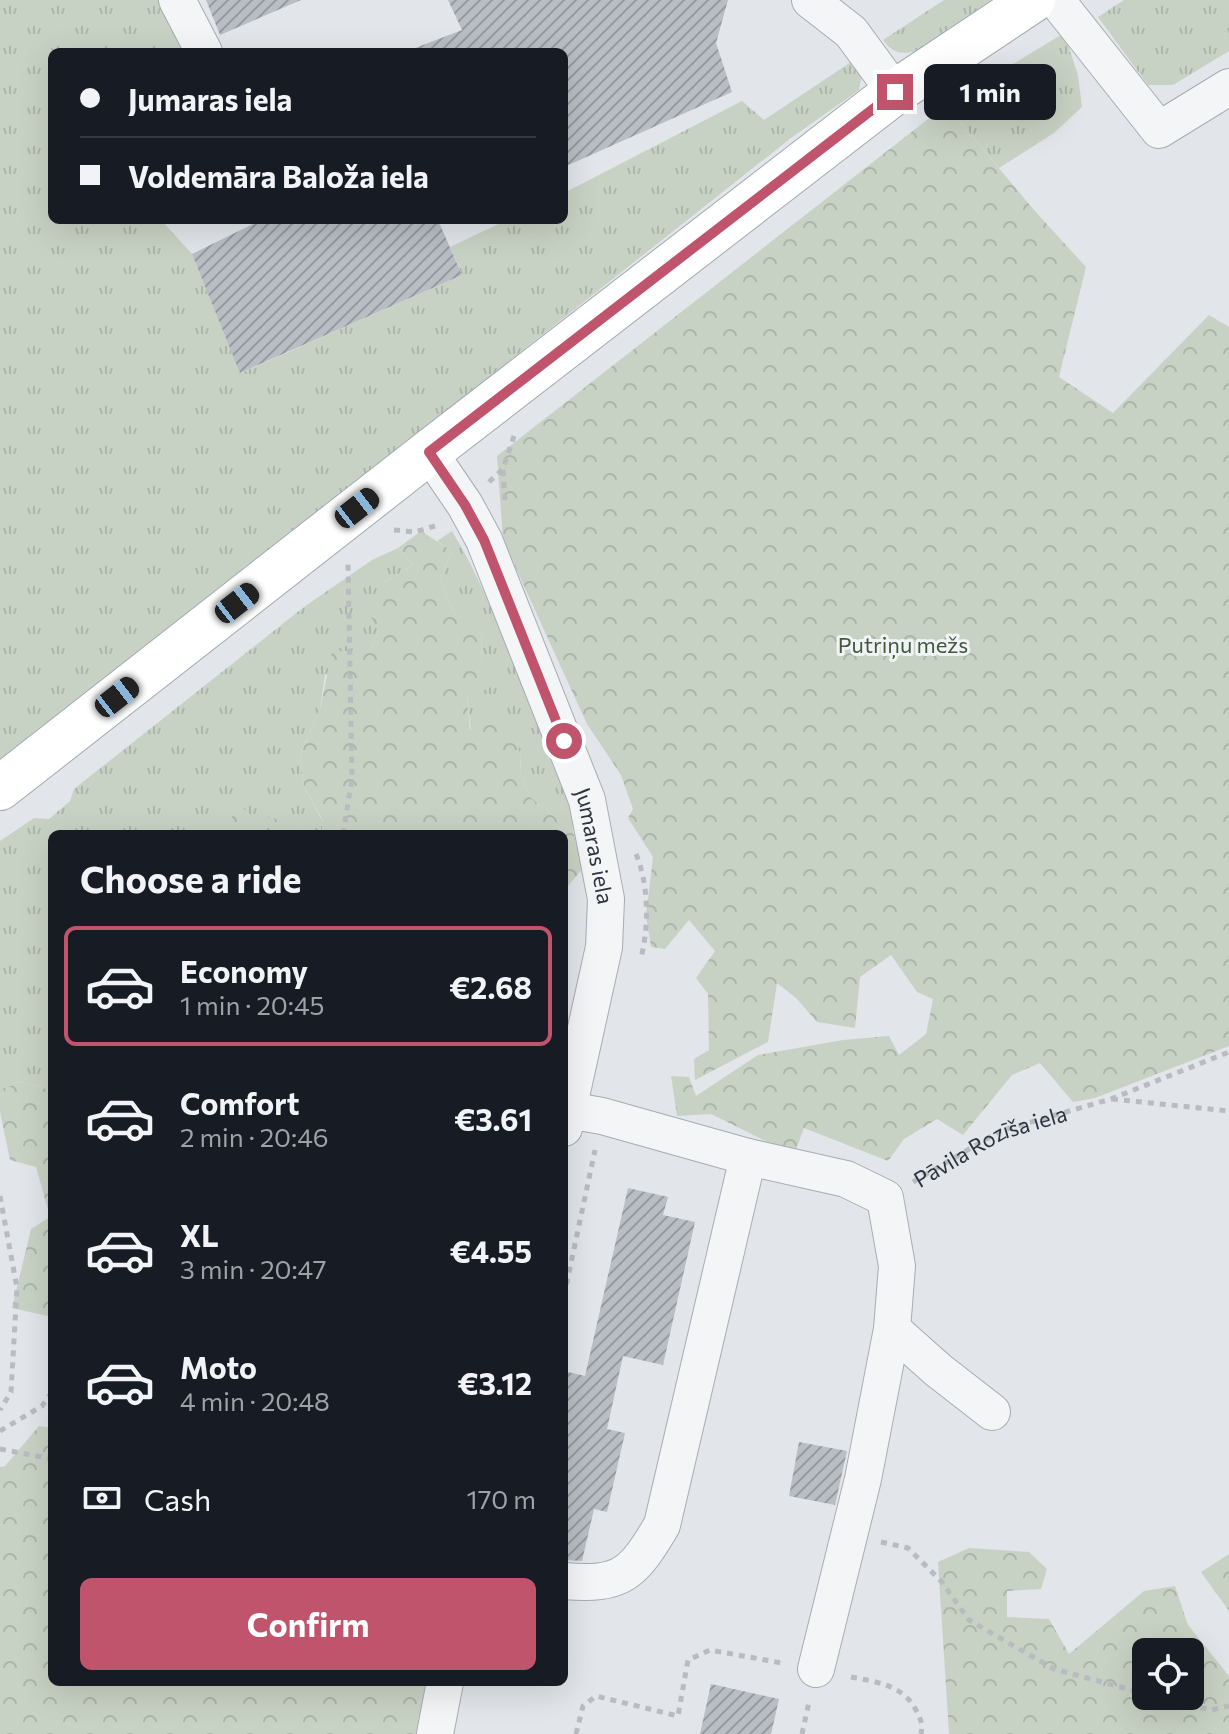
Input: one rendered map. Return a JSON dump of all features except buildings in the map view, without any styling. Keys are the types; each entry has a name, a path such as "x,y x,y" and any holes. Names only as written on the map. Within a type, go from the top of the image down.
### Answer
{"main road":[{"path":"0,788 895,92 1033,0"}],"street":[{"path":"177,0 202,48"},
{"path":"810,0 851,32 895,92"},
{"path":"1056,0 1159,130 1229,87"},
{"name":"Jumaras iela","path":"429,452 465,505 484,540 587,800 606,899 604,947 578,1118"},
{"path":"578,1118 846,1179 885,1198 897,1266 892,1329 863,1479 816,1669"},
{"path":"568,1581 595,1583 615,1579 641,1561 662,1525 748,1157"},
{"path":"892,1329 992,1412"},
{"path":"435,1734 444,1686"}],"path":[{"path":"344,830 352,778 348,562"},
{"name":"Pāvila Rozīša iela","path":"885,1198 1000,1131 1111,1099 1229,1052"},
{"path":"1111,1099 1229,1111"},
{"path":"568,1245 578,1118"},
{"path":"0,1196 17,1288 11,1392 0,1410"},
{"path":"0,1431 42,1406 48,1398"},
{"path":"0,1449 48,1458"},
{"path":"849,1535 908,1548 941,1581 969,1620 1054,1669 1132,1690"},
{"path":"576,1734 583,1706 596,1696 678,1716 688,1660 710,1650 888,1685 910,1698 923,1724 921,1734"},
{"path":"1204,1708 1229,1706"}],"green space":[{"path":"0,0 170,0 195,48 48,48 48,224 165,224 192,254 241,373 462,275 450,247 499,224 568,224 568,191 742,101 764,120 854,60 862,74 859,90 791,138 0,764"},
{"path":"944,0 992,0 914,52 897,52 883,40"},
{"path":"1124,0 1229,0 1229,51 1173,85 1148,85 1098,17"},
{"path":"1064,33 1078,75 1082,107 1054,133 999,168 946,105"},
{"name":"Putriņu mežs","path":"946,105 1086,267 1059,377 1113,413 1209,315 1229,327 1229,1046 1095,1098 1073,1102 1040,1063 1012,1075 963,1135 937,1119 904,1139 888,1161 804,1128 794,1155 711,1114 677,1116 671,1076 689,1077 696,1096 758,1055 843,1040 889,1036 899,1055 926,1034 933,999 917,992 891,955 860,977 855,1028 817,1022 796,998 777,983 768,1042 695,1080 694,1059 709,1050 708,994 696,978 715,951 689,920 665,949 651,947 646,915 653,857 628,818 633,809 621,775 587,724 503,540 497,456"},
{"path":"421,531 452,551 440,581 455,614 481,626 482,665 491,687 467,697 470,730 492,713 507,717 520,753 521,775 530,797 573,832 583,868 568,886 568,830 322,830 323,821 304,786 300,755 320,709 332,651 370,651 379,630 366,609 384,583 413,565 398,548"},
{"path":"452,531 489,602 555,765 569,807 573,832 530,797 521,775 520,753 492,713 471,731 467,697 490,687 482,665 481,627 455,614 440,581 452,551 437,541"},
{"path":"398,548 413,565 384,583 379,630 370,651 325,675 320,709 300,755 304,786 323,822 322,830 301,830 269,816 271,830 48,830 48,1089 17,1081 0,1095 0,841 34,818 49,819 70,801 74,789 304,607 372,560"},
{"path":"241,806 254,818 254,830 212,830 231,818"},
{"path":"268,816 300,830 270,830"},
{"path":"17,1081 48,1089 48,1210 36,1167 10,1160 0,1112 0,1095"},
{"path":"48,1218 48,1316 12,1308 31,1229"},
{"path":"39,1426 48,1427 48,1686 439,1686 422,1734 0,1734 0,1467 5,1466"},
{"path":"969,1548 1029,1552 1047,1569 1041,1589 1007,1591 1007,1617 1049,1619 1069,1654 1144,1591 1175,1586 1188,1625 1198,1638 1132,1638 1132,1710 1204,1710 1204,1645 1229,1676 1229,1734 949,1734 938,1562"},
{"path":"1229,1554 1229,1611 1201,1572"}],"route":[{"path":"564,741 484,540 465,505 429,452 895,92"}]}
